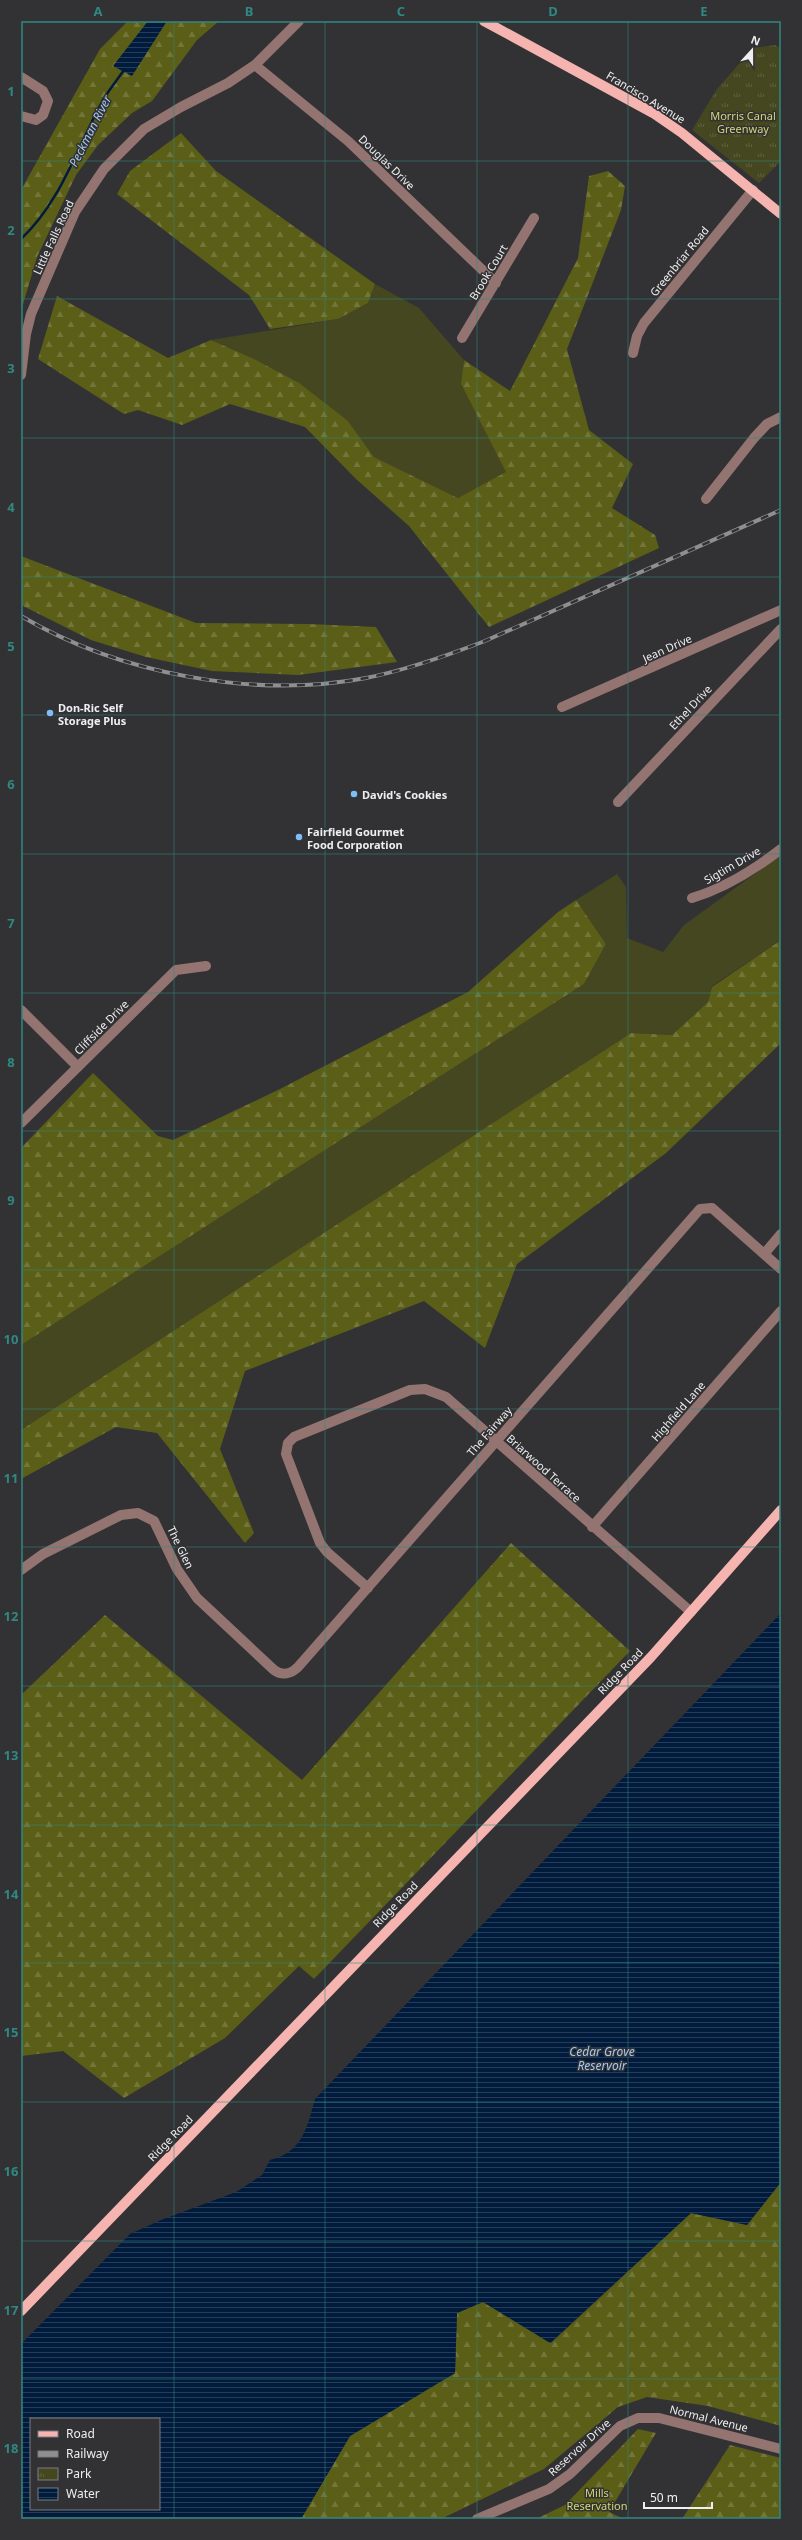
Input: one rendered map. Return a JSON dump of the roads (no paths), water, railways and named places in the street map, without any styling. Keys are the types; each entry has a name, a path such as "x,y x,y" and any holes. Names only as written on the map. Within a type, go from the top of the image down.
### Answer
{"main road":[{"name":"Francisco Avenue","path":"484,21 653,113 682,133 781,214"},
{"name":"Ridge Road","path":"21,2311 651,1657 781,1510"}],"street":[{"name":"Little Falls Road","path":"21,375 26,334 31,314 75,212 104,169 121,150 144,129 228,83 255,65 299,21"},
{"name":"Douglas Drive","path":"255,65 348,141 496,283"},
{"path":"21,77 43,91 48,102 45,112 39,118 33,120 21,116"},
{"name":"Greenbriar Road","path":"633,353 644,323 753,190"},
{"name":"Brook Court","path":"462,338 534,218"},
{"path":"706,499 754,438 767,424 781,417"},
{"name":"Jean Drive","path":"562,707 781,610"},
{"name":"Ethel Drive","path":"618,802 781,629"},
{"name":"Sigtim Drive","path":"692,898 715,891 754,869 781,849"},
{"name":"Cliffside Drive","path":"21,1123 176,970 206,966"},
{"path":"21,1010 78,1067"},
{"name":"The Fairway","path":"298,1667 698,1211 703,1208 712,1208 764,1254"},
{"path":"781,1234 764,1254 781,1269"},
{"name":"Highfield Lane","path":"592,1527 781,1311"},
{"name":"Briarwood Terrace","path":"368,1588 327,1552 316,1536 286,1454 288,1443 299,1435 402,1392 425,1389 446,1397 592,1527 691,1612"},
{"name":"The Glen","path":"21,1570 43,1554 121,1515 132,1512 144,1515 157,1526 177,1569 206,1607 274,1670 285,1674 298,1667"},
{"name":"Normal Avenue","path":"631,2420 652,2417 781,2449"},
{"name":"Reservoir Drive","path":"477,2519 537,2495 560,2482 620,2426 631,2420"}],"water":[{"path":"148,21 167,21 132,76 113,66"},
{"name":"Cedar Grove Reservoir","path":"781,1613 781,2182 747,2225 691,2213 550,2343 483,2302 457,2313 455,2373 350,2436 301,2519 21,2519 21,2344 130,2234 161,2220 236,2192 262,2175 270,2160 290,2151 297,2145 309,2119 315,2099"}],"waterway":[{"name":"Peckman River","path":"21,239 35,224 58,191 103,100 124,70"}],"railway":[{"path":"21,616 59,636 100,653 144,667 188,677 233,683 279,685 323,684 366,678 396,671 485,641 781,510"}],"place":[{"name":"Don-Ric Self Storage Plus","path":"50,713"},
{"name":"David's Cookies","path":"354,794"},
{"name":"Fairfield Gourmet Food Corporation","path":"299,837"}],"park label":[{"name":"Morris Canal Greenway","path":"743,121"},
{"name":"Mills Reservation","path":"597,2498"}]}
